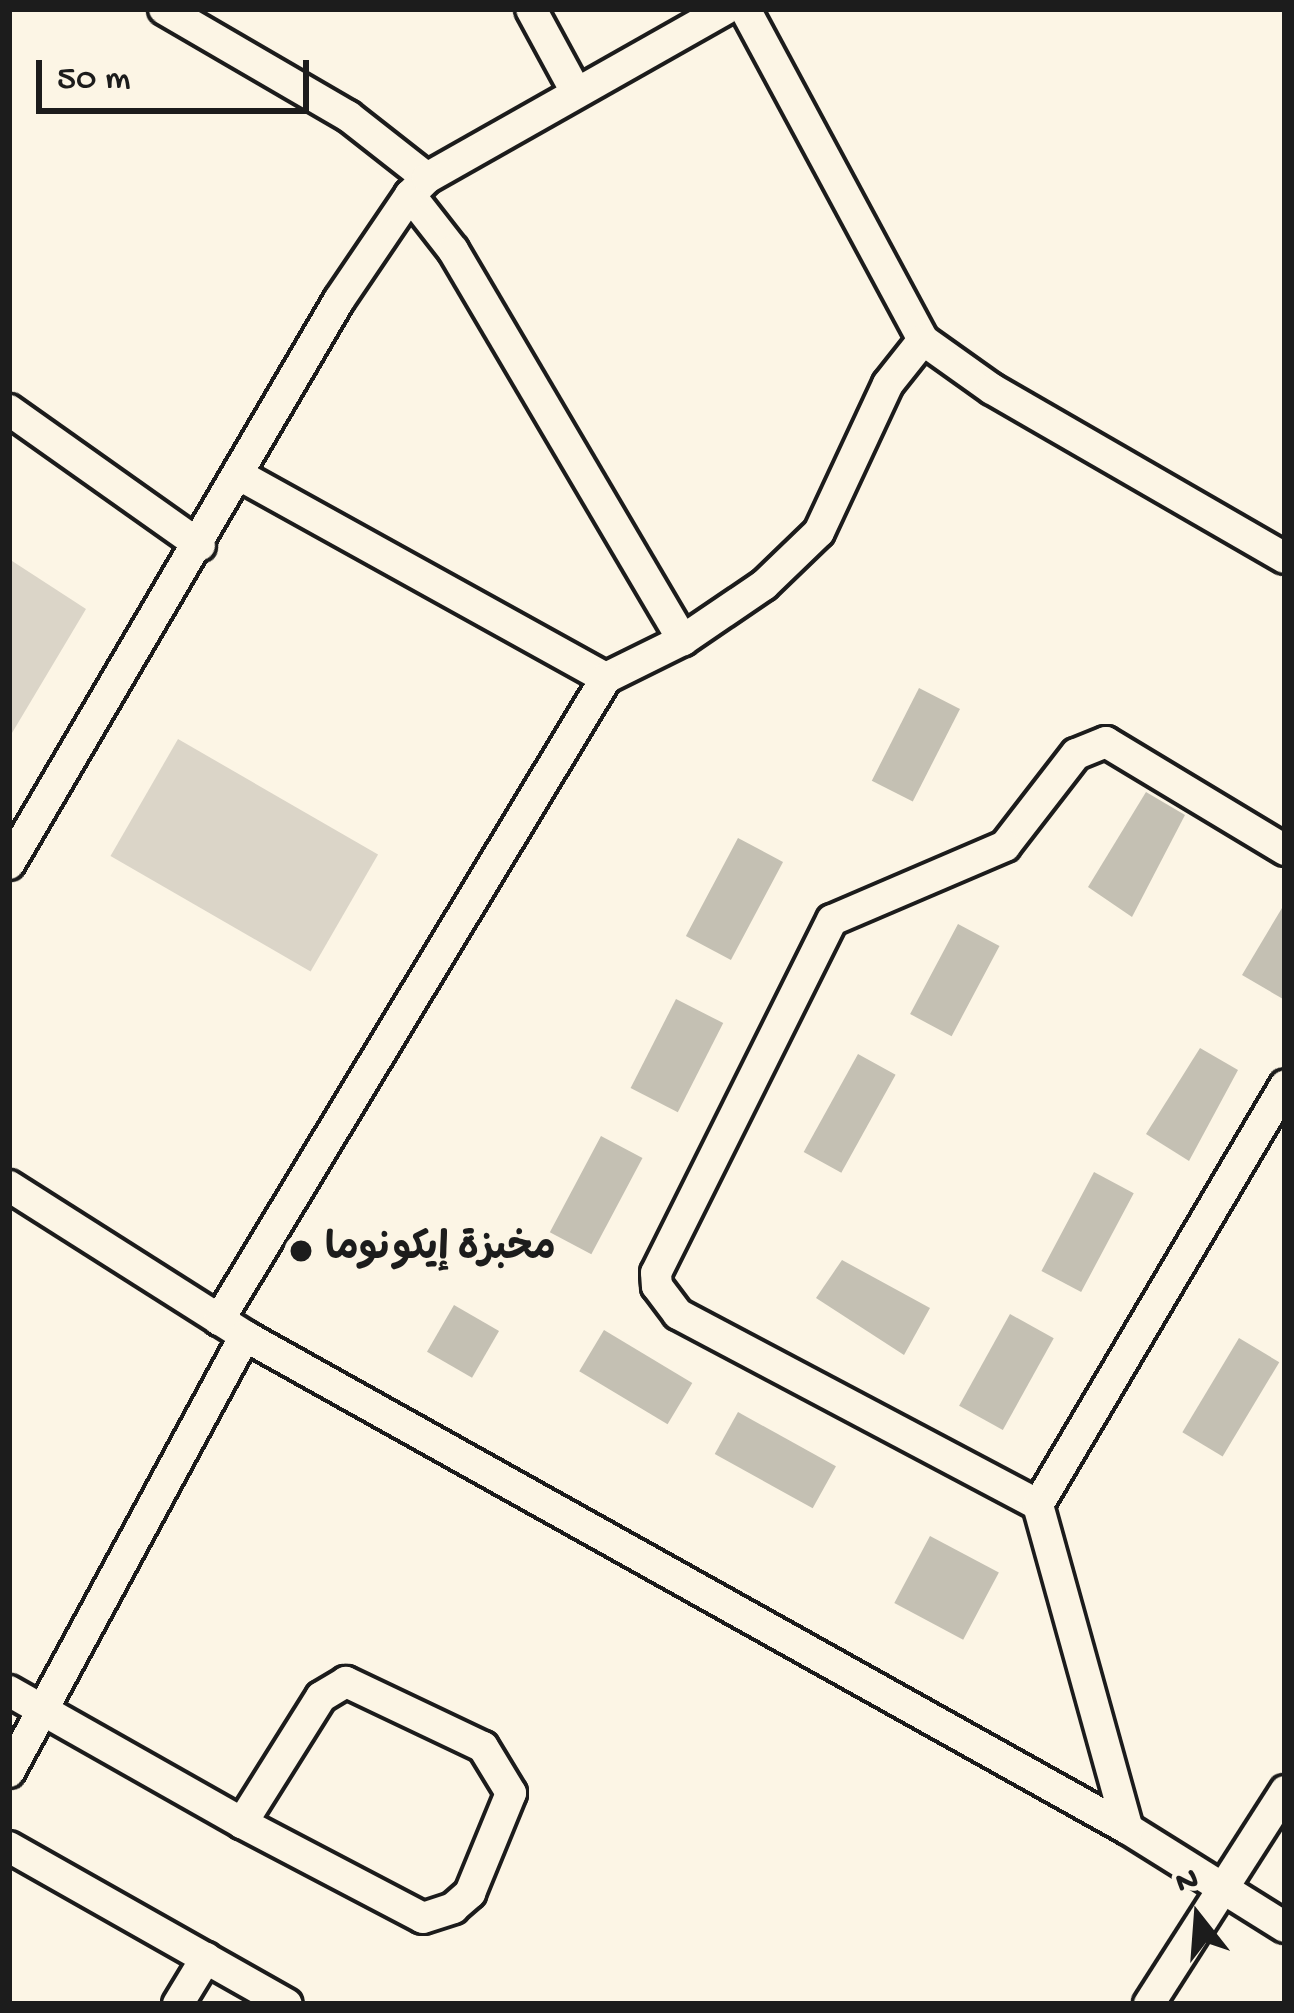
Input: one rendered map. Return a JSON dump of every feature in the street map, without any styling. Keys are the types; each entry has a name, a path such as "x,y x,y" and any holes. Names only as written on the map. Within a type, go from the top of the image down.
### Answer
{"street":[{"path":"164,9 347,116 418,186 683,640"},
{"path":"531,9 576,92"},
{"path":"9,864 241,476 339,300 418,186 693,16 726,9"},
{"path":"745,9 923,340 992,389 1285,558"},
{"path":"9,1772 45,1711 232,1328 606,678 683,640 764,585 819,532 864,428 923,340"},
{"path":"9,410 200,545"},
{"path":"241,476 606,678"},
{"path":"1038,1505 678,1314 664,1302 656,1273 832,920 1005,846 1076,754 1106,742 1124,750 1285,850"},
{"path":"1128,1829 1038,1505 1285,1084"},
{"path":"9,1186 232,1328 1128,1829 1285,1927"},
{"path":"9,1691 242,1823 423,1918 453,1909 470,1892 512,1793 483,1747 346,1682 321,1697 242,1823"},
{"path":"1148,2004 1227,1892 1285,1791"},
{"path":"9,1847 286,2004"},
{"path":"178,2004 206,1958"}],"shaded area":[{"path":"9,559 86,609 9,738"},
{"path":"178,739 378,854 311,971 110,856"}],"building":[{"path":"919,688 960,709 913,802 872,781"},
{"path":"1146,792 1185,815 1132,917 1088,887"},
{"path":"738,838 783,862 731,960 686,936"},
{"path":"1285,903 1285,997 1283,999 1242,975"},
{"path":"958,924 999,946 952,1036 910,1014"},
{"path":"676,999 723,1023 678,1112 631,1088"},
{"path":"1200,1048 1238,1070 1189,1161 1146,1134"},
{"path":"858,1054 896,1075 841,1173 804,1152"},
{"path":"601,1136 642,1158 591,1254 550,1232"},
{"path":"1094,1172 1134,1193 1081,1292 1041,1271"},
{"path":"842,1260 930,1308 904,1355 816,1298"},
{"path":"454,1305 499,1331 472,1378 427,1352"},
{"path":"1010,1314 1054,1338 1003,1430 959,1406"},
{"path":"604,1330 692,1383 668,1424 579,1371"},
{"path":"1239,1338 1279,1362 1223,1456 1182,1432"},
{"path":"738,1412 836,1466 813,1508 715,1454"},
{"path":"930,1536 999,1573 963,1640 894,1603"}],"place":[{"name":"مخبزة إيكونوما","path":"301,1251"}]}
